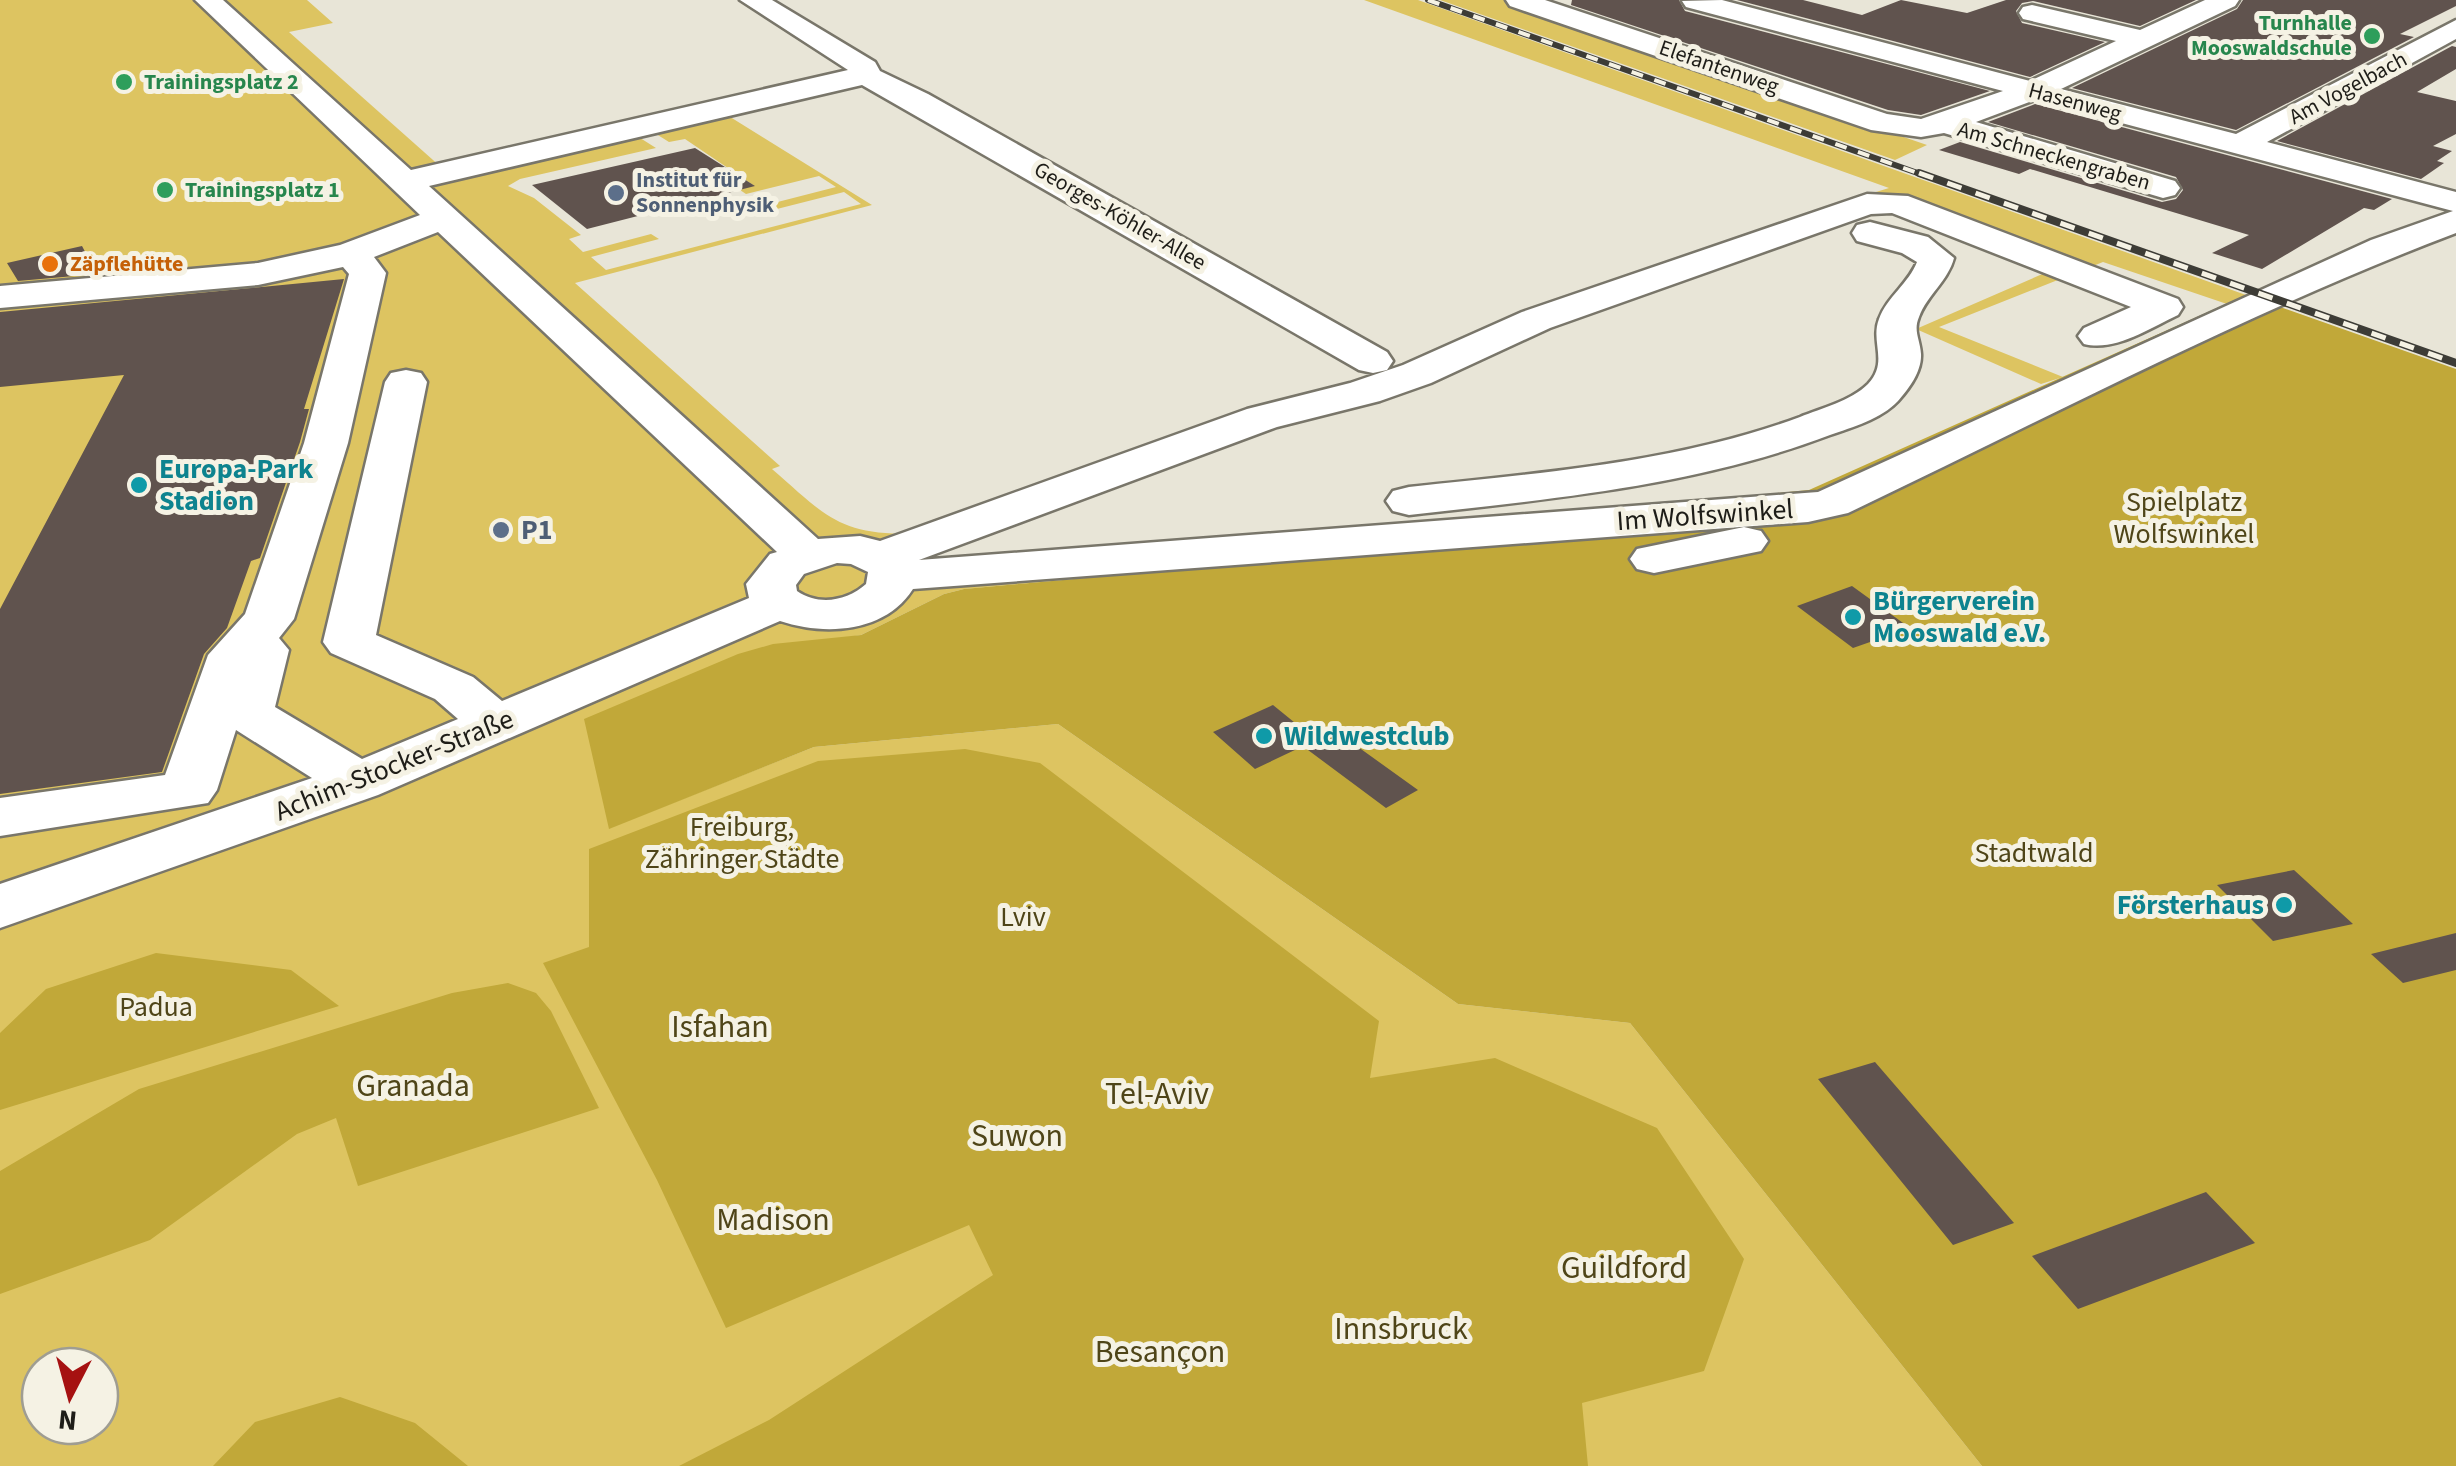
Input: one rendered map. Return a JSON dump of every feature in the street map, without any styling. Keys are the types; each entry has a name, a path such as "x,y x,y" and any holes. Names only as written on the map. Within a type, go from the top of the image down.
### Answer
{"street":[{"path":"208,0 807,554"},
{"name":"Georges-Köhler-Allee","path":"753,0 865,71 1373,360"},
{"name":"Elefantenweg","path":"1520,0 1882,123 1933,126"},
{"name":"Am Schneckengraben","path":"1933,126 2032,91 2226,0"},
{"name":"Hasenweg","path":"1690,2 2456,202"},
{"path":"2032,13 2144,39"},
{"path":"1608,29 1642,18"},
{"name":"Am Vogelbach","path":"2240,145 2456,28"},
{"path":"406,180 865,71"},
{"name":"Am Schneckengraben","path":"1933,126 2163,188"},
{"path":"887,567 965,529 985,548 1037,516 1262,418 1366,392 1417,374 1536,320 1867,204 1896,203 2164,307 2091,340"},
{"path":"0,296 258,274 351,254 412,228 446,220"},
{"name":"Im Wolfswinkel","path":"887,567 1808,508 1832,503 2384,248 2456,222"},
{"path":"1037,516 1087,538 1532,487 1719,456 1844,415 1880,396 1896,375 1901,354 1896,330 1910,298 1932,274 1936,258 1915,244 1879,233 1792,233"},
{"path":"351,254 368,273 339,439 314,515 269,620 246,713 358,782"},
{"path":"406,382 349,642 454,688 497,724"},
{"path":"1176,477 1262,418"},
{"path":"1654,559 1764,538 1808,508"},
{"path":"847,549 887,567 882,596 850,612 810,614 780,604 771,591 774,577 786,564 807,554 847,549"},
{"name":"Achim-Stocker-Straße","path":"0,907 358,782 780,604"},
{"path":"0,817 200,795 234,655 269,620"}],"green space":[{"path":"0,0 307,0 333,23 289,32 442,168 637,136 656,148 520,179 508,186 534,198 581,235 569,239 583,252 651,234 659,239 591,257 606,270 861,204 844,192 769,211 762,206 836,187 819,176 746,194 740,190 753,185 685,139 669,142 653,132 727,115 872,205 575,283 780,466 772,469 819,509 848,525 909,534 930,556 950,558 1417,548 964,589 944,594 861,635 826,641 609,828 814,747 1058,724 1458,1004 1630,1023 1982,1466 0,1466"},
{"path":"1364,0 1418,0 2246,295 2227,304 2103,262 1939,327 2063,377 2041,384 1916,329 2047,272 1853,199 1889,188"},
{"path":"1440,0 1505,0 1927,145 1895,160"},
{"name":"Stadtwald","path":"2246,295 2456,369 2456,1466 1982,1466 1630,1023 1458,1004 1058,724 814,747 609,829 584,719 738,654 773,644 861,635 944,594 964,589 1417,548 1639,506 1809,490"},
{"path":"965,749 1040,763 1379,1021 1370,1078 1495,1058 1657,1128 1744,1259 1704,1371 1582,1403 1588,1466 679,1466 769,1420 993,1275 969,1225 726,1328 657,1180 543,963 589,947 589,849 818,761"},
{"name":"Padua","path":"156,953 291,970 339,1006 0,1110 0,1033 46,989"},
{"name":"Granada","path":"508,983 536,993 551,1011 599,1108 358,1186 336,1118 297,1134 150,1240 0,1294 0,1171 139,1089 452,993"},
{"path":"340,1397 415,1423 468,1466 213,1466 255,1422"}],"building":[{"path":"1572,0 1679,0 1685,11 1990,91 1921,115 1888,110 1571,5"},
{"path":"1737,0 1803,0 1862,15 1901,0 1967,13 2006,0 2196,0 2140,26 2033,1 2022,3 2016,11 2022,23 2105,42 2030,77"},
{"path":"2243,0 2456,0 2456,6 2400,34 2414,37 2236,130 2072,88 2237,9"},
{"path":"2456,47 2456,69 2417,92 2456,101 2456,134 2433,146 2452,151 2437,161 2444,163 2421,179 2277,141"},
{"path":"2035,104 2392,199 2374,210 2364,208 2262,269 2212,253 2249,235 2030,169 2019,174 1939,150 1960,142 2162,202 2176,199 2183,190 2176,177 1988,122"},
{"name":"Institut für Sonnenphysik","path":"695,148 755,186 587,229 532,185"},
{"name":"Zäpflehütte","path":"82,246 97,274 18,281 7,263"},
{"name":"Europa-Park Stadion","path":"344,279 304,409 309,409 300,442 260,558 251,561 227,628 204,654 162,772 0,794 0,609 124,375 0,387 0,312"},
{"name":"Bürgerverein Mooswald e.V.","path":"1852,586 1910,628 1853,648 1797,606"},
{"name":"Wildwestclub","path":"1273,705 1316,740 1255,769 1213,732"},
{"path":"1340,734 1418,790 1386,808 1308,750"},
{"name":"Försterhaus","path":"2294,870 2353,924 2273,941 2217,885"},
{"path":"2456,933 2456,970 2403,983 2371,954"},
{"path":"1875,1062 2014,1223 1953,1245 1818,1079"},
{"path":"2206,1192 2255,1243 2078,1309 2032,1256"}],"railway":[{"path":"1428,0 1926,176"},
{"path":"1919,173 2456,363"}],"place":[{"name":"Turnhalle Mooswaldschule","path":"2372,36"},
{"name":"Trainingsplatz 2","path":"124,82"},
{"name":"Trainingsplatz 1","path":"165,190"},
{"name":"Institut für Sonnenphysik","path":"616,193"},
{"name":"Zäpflehütte","path":"50,264"},
{"name":"Europa-Park Stadion","path":"139,485"},
{"name":"P1","path":"501,530"},
{"name":"Bürgerverein Mooswald e.V.","path":"1853,617"},
{"name":"Wildwestclub","path":"1264,736"},
{"name":"Försterhaus","path":"2284,905"}],"park label":[{"name":"Spielplatz Wolfswinkel","path":"2184,518"},
{"name":"Freiburg, Zähringer Städte","path":"742,843"},
{"name":"Lviv","path":"1023,917"},
{"name":"Isfahan","path":"720,1027"},
{"name":"Tel-Aviv","path":"1157,1094"},
{"name":"Suwon","path":"1017,1136"},
{"name":"Madison","path":"773,1220"},
{"name":"Guildford","path":"1624,1268"},
{"name":"Innsbruck","path":"1401,1329"},
{"name":"Besançon","path":"1160,1352"}]}
